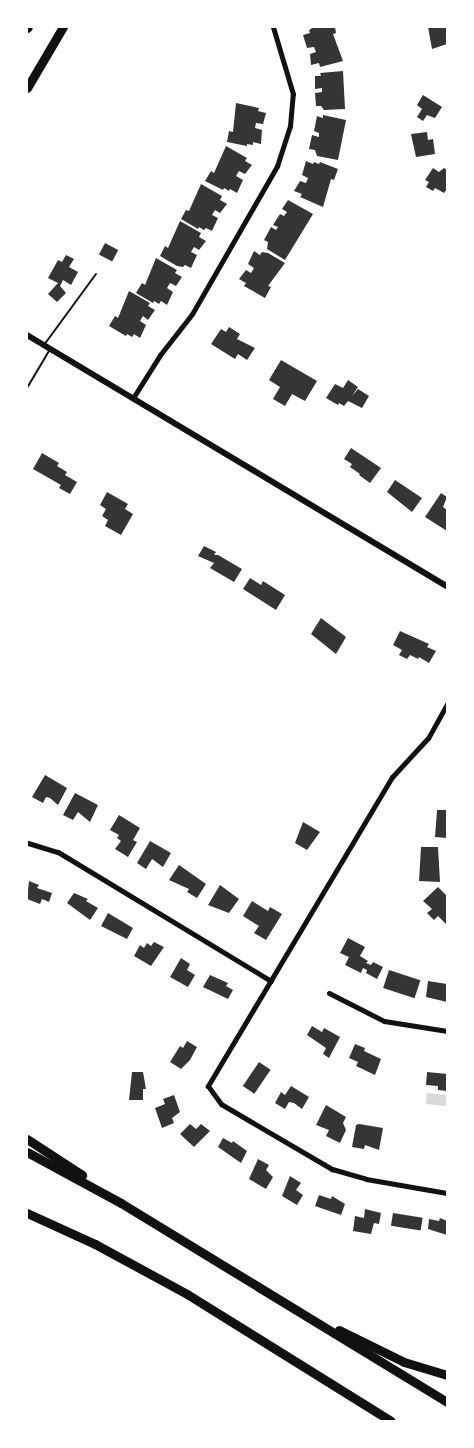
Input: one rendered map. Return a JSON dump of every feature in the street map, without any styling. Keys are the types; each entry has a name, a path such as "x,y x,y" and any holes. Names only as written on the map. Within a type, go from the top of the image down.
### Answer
{"highway":[{"path":"27,88 63,27"},
{"path":"27,1139 121,1203 447,1402"},
{"path":"27,1152 121,1203"},
{"path":"27,1212 95,1244 187,1294 391,1421"},
{"path":"275,1297 396,1359 447,1375"}],"street":[{"path":"133,398 160,355 192,314 277,166 290,126 293,94 273,27"},
{"path":"27,335 447,586"},
{"path":"447,704 428,738 392,777 208,1086 221,1104 332,1169 366,1179 447,1193"},
{"path":"27,843 58,852 271,981"},
{"path":"329,993 384,1021 447,1031"}],"lane":[{"path":"27,388 47,347 96,274"}],"shaded area":[{"path":"427,1093 447,1095 446,1106 426,1104"}],"building":[{"path":"314,27 335,27 336,33 333,34 343,61 320,67 319,63 311,65 310,54 316,52 314,47 307,48 303,35 310,33 309,30"},
{"path":"428,27 446,27 447,44 432,49"},
{"path":"343,71 345,109 324,110 321,106 316,106 315,93 322,92 322,88 315,89 315,76 321,76 320,73"},
{"path":"423,95 442,107 435,118 427,115 423,121 417,117 422,109 417,105"},
{"path":"236,103 259,108 258,111 266,113 263,124 256,123 255,128 262,130 261,144 253,142 253,145 247,144 247,146 227,142 229,131 233,132"},
{"path":"323,115 346,120 338,160 317,156 315,150 309,149 312,135 319,137 319,133 314,131 317,116 323,118"},
{"path":"427,132 428,140 433,139 435,154 416,157 411,134"},
{"path":"226,146 247,158 245,161 252,165 245,174 239,171 236,176 243,180 237,193 230,189 229,191 224,188 223,190 205,181 211,171 214,173"},
{"path":"306,161 313,164 320,162 338,169 334,180 331,179 323,207 300,197 302,194 294,191 300,181 306,183 308,178 302,175"},
{"path":"433,168 439,172 444,168 447,170 447,189 444,193 435,188 433,191 426,187 429,182 425,180"},
{"path":"201,184 222,196 220,200 227,204 220,213 215,210 212,215 218,218 212,231 199,227 198,229 181,219 186,210 189,211"},
{"path":"288,200 313,214 285,260 267,249 268,242 264,240 271,227 276,230 278,227 273,225 280,214 284,216 287,212 282,209"},
{"path":"180,221 201,233 199,237 206,241 199,250 194,247 191,252 197,255 191,268 185,265 177,266 160,256 165,246 168,248"},
{"path":"105,243 118,250 112,262 99,254"},
{"path":"254,251 260,255 262,252 268,253 285,263 268,286 271,287 265,298 244,286 246,283 239,279 246,270 251,273 254,268 248,264"},
{"path":"66,255 74,259 69,267 78,272 71,285 63,280 60,286 66,293 57,302 48,294 58,283 48,278 58,260 62,262"},
{"path":"156,258 177,270 175,273 182,277 176,286 170,283 167,288 173,292 167,305 161,301 159,304 154,301 153,303 136,293 142,283 145,285"},
{"path":"129,291 150,303 148,306 155,310 148,320 143,316 140,321 146,325 140,338 134,334 132,337 127,334 126,336 109,326 115,316 118,318"},
{"path":"229,327 240,334 237,339 255,348 247,360 238,354 235,359 211,344 221,329 226,332"},
{"path":"281,360 317,381 305,401 292,394 285,406 273,399 280,387 269,380"},
{"path":"348,380 358,387 352,396 358,389 369,396 362,408 348,401 344,406 339,403 338,405 326,398 335,384 343,388"},
{"path":"351,448 381,468 370,483 350,467 352,464 344,459"},
{"path":"42,453 59,463 57,466 67,472 65,475 77,482 70,494 59,488 61,485 33,469"},
{"path":"395,480 422,498 412,512 387,492"},
{"path":"107,492 128,504 125,509 133,514 121,535 105,526 108,520 102,516 106,509 100,505"},
{"path":"441,493 447,497 443,507 447,510 447,531 425,517"},
{"path":"204,546 216,552 214,555 242,569 234,582 210,568 214,563 198,556"},
{"path":"250,578 261,585 263,581 285,595 276,610 243,589"},
{"path":"321,618 346,637 336,654 311,634"},
{"path":"400,631 429,644 427,647 436,651 429,663 419,657 418,659 410,655 407,659 399,655 402,650 393,645"},
{"path":"45,775 67,788 58,805 50,798 46,797 43,803 32,797"},
{"path":"75,793 98,805 90,822 78,812 73,820 63,815"},
{"path":"437,810 447,810 447,838 435,837"},
{"path":"119,815 140,828 133,840 137,842 128,857 115,849 121,841 117,838 119,835 110,830"},
{"path":"303,822 320,832 307,850 295,843"},
{"path":"150,841 171,853 163,867 152,859 146,869 137,863"},
{"path":"421,847 438,847 440,882 419,881"},
{"path":"179,865 206,884 197,898 187,892 189,889 169,880"},
{"path":"29,881 39,885 37,888 52,893 49,902 42,899 40,904 27,899"},
{"path":"220,885 239,899 229,913 208,905"},
{"path":"438,887 447,896 447,925 438,916 434,920 427,913 432,909 423,901"},
{"path":"74,893 88,899 86,901 98,908 90,920 67,903"},
{"path":"252,901 268,911 270,907 282,914 266,940 254,933 259,926 243,916"},
{"path":"108,913 133,928 127,939 101,926"},
{"path":"348,938 365,947 360,956 368,961 366,963 371,965 373,962 383,967 377,979 366,973 367,970 363,968 361,973 345,965 349,957 340,953"},
{"path":"154,942 164,947 151,966 134,956 140,945 144,948 147,943 151,946"},
{"path":"181,958 190,964 187,970 195,975 188,987 170,977"},
{"path":"389,970 420,980 415,998 383,988"},
{"path":"210,975 228,983 226,986 233,990 228,999 203,987"},
{"path":"428,981 447,984 447,1002 426,997"},
{"path":"312,1026 322,1032 324,1028 340,1037 329,1058 323,1054 326,1048 307,1035"},
{"path":"187,1041 197,1047 190,1060 181,1069 170,1062 180,1046 183,1048"},
{"path":"355,1044 381,1059 375,1075 356,1066 358,1062 349,1058"},
{"path":"259,1062 271,1070 254,1094 243,1086"},
{"path":"132,1072 143,1072 146,1089 143,1089 143,1100 129,1100"},
{"path":"427,1072 447,1074 447,1091 438,1090 438,1086 426,1085"},
{"path":"291,1086 309,1097 302,1109 294,1103 289,1102 285,1109 275,1103 281,1092 285,1095"},
{"path":"174,1095 180,1112 172,1118 174,1123 162,1128 155,1108 165,1104 163,1099"},
{"path":"326,1105 346,1117 343,1123 346,1130 340,1143 326,1136 329,1130 316,1125"},
{"path":"190,1124 196,1129 201,1124 210,1131 194,1147 180,1134"},
{"path":"356,1125 383,1128 379,1150 365,1145 364,1149 352,1147"},
{"path":"223,1138 232,1143 233,1141 247,1151 241,1163 218,1147"},
{"path":"258,1159 269,1165 266,1170 273,1177 266,1189 249,1179"},
{"path":"290,1176 301,1183 296,1190 303,1195 297,1205 282,1196"},
{"path":"319,1195 331,1199 332,1196 345,1204 341,1215 315,1206"},
{"path":"365,1209 381,1213 379,1224 374,1223 371,1234 353,1231 355,1216 364,1218"},
{"path":"393,1213 423,1218 421,1231 391,1226"},
{"path":"440,1218 447,1221 447,1235 428,1229 429,1219 439,1221"}]}
